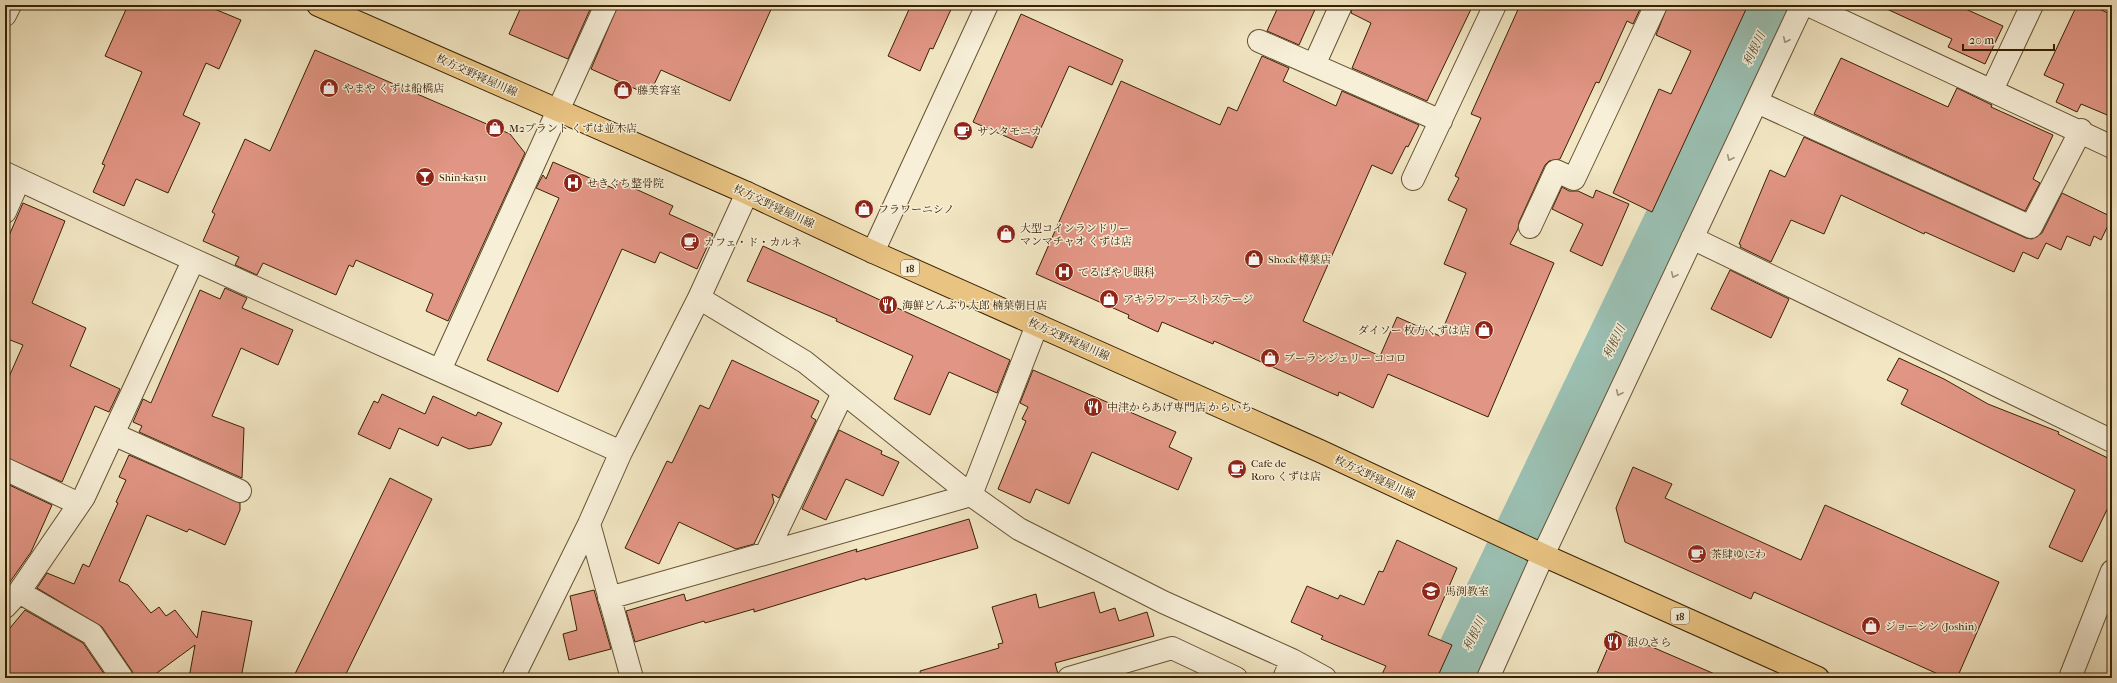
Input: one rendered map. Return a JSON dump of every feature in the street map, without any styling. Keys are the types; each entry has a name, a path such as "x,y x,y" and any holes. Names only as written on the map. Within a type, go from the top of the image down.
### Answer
{"main road":[{"name":"枚方交野寝屋川線","path":"318,5 747,193 873,252 1320,451 1500,535 1818,678"}],"street":[{"path":"5,15 10,5"},
{"path":"440,370 606,5"},
{"path":"873,252 987,5"},
{"path":"1314,65 1341,5"},
{"path":"1413,179 1495,5"},
{"path":"1530,227 1556,171 1574,178 1656,5"},
{"path":"1488,678 1536,551 1692,238 1802,5"},
{"path":"1808,5 2081,130 2112,146"},
{"path":"1992,90 2032,5"},
{"path":"1259,41 1440,121"},
{"path":"1756,102 2031,227 2081,130"},
{"path":"5,212 12,177 193,262 440,370 621,452"},
{"path":"513,678 589,524 621,452 699,298 747,193"},
{"path":"1692,238 2112,441"},
{"path":"122,678 92,634 12,600 79,504 114,434 193,262"},
{"path":"699,298 805,362 843,394 971,495 1026,532 1163,602 1288,669 1325,678"},
{"path":"971,495 1036,325"},
{"path":"767,552 843,394"},
{"path":"114,434 240,491"},
{"path":"5,469 79,504"},
{"path":"609,598 971,495"},
{"path":"589,524 632,678"},
{"path":"2070,678 2112,571"},
{"path":"1077,677 1172,648 1236,678"}],"building":[{"path":"128,5 205,5 241,20 219,69 206,63 183,115 200,123 168,193 136,179 124,206 93,192 105,165 102,164 142,72 105,56"},
{"path":"522,5 592,5 568,59 509,34"},
{"path":"618,5 773,5 730,101 661,70 649,95 591,69"},
{"path":"911,5 953,5 933,49 930,48 920,71 888,56"},
{"path":"1279,5 1317,5 1299,45 1267,31"},
{"path":"1353,5 1473,5 1427,101 1352,68 1371,23 1351,13"},
{"path":"1520,5 1642,5 1633,24 1627,21 1599,83 1596,82 1560,159 1549,161 1545,165 1519,222 1518,229 1510,244 1554,263 1488,417 1388,374 1373,408 1339,392 1338,396 1214,341 1213,344 1162,322 1158,332 1128,318 1129,315 1036,274 1121,81 1220,125 1228,107 1237,111 1262,56 1289,68 1283,81 1336,106 1342,91 1419,125 1408,147 1406,146 1392,174 1372,165 1303,321 1380,356 1397,317 1440,336 1466,273 1444,264 1467,209 1448,200 1459,178 1455,176 1481,118 1471,114"},
{"path":"1668,5 1748,5 1652,212 1613,193 1659,89 1671,94 1691,51 1656,35"},
{"path":"1878,5 1957,5 2003,26 1985,64 1948,47 1952,39"},
{"path":"2077,5 2091,5 2112,15 2112,117 2081,104 2077,112 2056,102 2064,84 2044,75"},
{"path":"1021,14 1123,60 1112,85 1069,66 1032,148 973,122"},
{"path":"315,50 510,134 525,153 448,321 426,311 433,294 356,260 353,267 349,265 336,295 263,263 257,275 235,265 239,257 203,241 215,214 212,212 245,139 270,151"},
{"path":"1841,58 1948,107 1957,88 1992,105 1991,107 2053,135 2033,179 2040,183 2025,211 1814,114"},
{"path":"1804,137 2026,238 2032,239 2042,233 2062,193 2112,217 2101,240 2094,236 2090,246 2067,236 2061,250 2046,243 2038,259 2023,252 2014,272 1925,232 1924,234 1841,195 1824,234 1791,220 1771,262 1740,247 1741,245 1739,244 1770,170 1785,177"},
{"path":"553,162 615,189 618,181 673,206 669,214 713,234 697,269 660,252 655,263 622,249 558,392 487,360 559,198 536,188 543,175 546,179"},
{"path":"1562,187 1569,191 1578,191 1593,198 1596,190 1629,204 1602,266 1570,251 1583,224 1552,209"},
{"path":"23,203 65,221 32,303 86,328 70,366 120,389 109,412 95,406 62,482 5,457 5,386 23,345 5,338 5,245"},
{"path":"763,246 1010,360 997,393 949,372 930,415 894,399 913,356 836,321 837,319 747,281"},
{"path":"1730,270 1789,299 1771,338 1711,309"},
{"path":"225,288 247,298 242,308 293,330 278,365 241,348 212,416 244,428 242,478 139,432 142,426 133,422 143,399 151,403 200,290 220,299"},
{"path":"1899,358 1944,379 1988,404 2059,432 2058,434 2112,460 2112,499 2082,562 2049,547 2075,490 1901,404 1908,390 1887,380"},
{"path":"732,360 819,401 811,417 816,420 779,498 772,494 774,502 754,544 736,549 679,522 659,564 625,548 667,461 672,463 700,405 709,409"},
{"path":"1033,370 1176,432 1169,447 1192,458 1178,490 1092,452 1069,504 1036,489 1030,503 998,489 1026,421 1022,419 1028,407 1020,403"},
{"path":"382,394 425,414 433,396 476,416 478,412 502,423 491,445 469,449 442,437 438,446 399,428 390,449 358,434 374,401 378,403"},
{"path":"839,430 882,451 881,454 899,462 883,496 846,479 826,520 802,509"},
{"path":"129,455 240,503 240,510 225,545 189,529 187,532 147,515 119,581 128,585 151,613 159,607 166,616 175,610 197,638 202,611 252,621 241,678 189,678 195,645 150,678 134,678 132,671 102,627 37,588 47,573 74,584 83,564 89,567 118,503 116,502 126,480 119,477"},
{"path":"1633,467 1672,484 1665,498 1801,560 1825,505 1999,582 1957,678 1947,678 1754,592 1751,599 1625,542 1616,508"},
{"path":"390,478 432,499 344,678 293,678"},
{"path":"5,483 52,505 31,552 5,589"},
{"path":"969,519 978,548 865,580 865,578 754,612 754,609 705,623 704,621 635,642 626,611 684,594 686,601 857,549 856,552"},
{"path":"1397,540 1457,568 1428,635 1452,645 1437,678 1380,678 1386,666 1321,639 1323,636 1291,622 1307,586 1338,599 1340,595 1364,605 1379,571 1383,572"},
{"path":"594,590 611,649 569,660 563,634 577,630 570,596"},
{"path":"1094,592 1100,613 1115,608 1119,621 1147,612 1154,636 1055,663 1058,674 1043,678 921,678 920,671 999,648 998,644 1003,643 992,607 1036,594 1039,608"},
{"path":"25,610 83,643 107,678 5,678 5,634"},
{"path":"1615,631 1724,678 1595,678"}],"waterway":[{"name":"利根川","path":"1452,678 1775,5"}],"place":[{"name":"やまや くずは船橋店","path":"329,88"},
{"name":"藤美容室","path":"623,90"},
{"name":"M2プラント くずは並木店","path":"495,128"},
{"name":"サンタモニカ","path":"963,131"},
{"name":"Shin-ka511","path":"425,177"},
{"name":"せきぐち整骨院","path":"573,183"},
{"name":"フラワーニシノ","path":"864,209"},
{"name":"大型コインランドリー マンマチャオ くずは店","path":"1006,234"},
{"name":"カフェ・ド・カルネ","path":"690,242"},
{"name":"Shock 樟葉店","path":"1254,259"},
{"name":"てるばやし眼科","path":"1064,272"},
{"name":"アキラファーストステージ","path":"1109,299"},
{"name":"海鮮どんぶり太郎 楠葉朝日店","path":"888,305"},
{"name":"ダイソー 枚方くずは店","path":"1484,330"},
{"name":"ブーランジェリー ココロ","path":"1270,358"},
{"name":"中津からあげ専門店 からいち","path":"1093,407"},
{"name":"Cafe de Roro くずは店","path":"1237,469"},
{"name":"茶肆ゆにわ","path":"1697,554"},
{"name":"馬渕教室","path":"1431,591"},
{"name":"ジョーシン (Joshin)","path":"1871,626"},
{"name":"銀のさら","path":"1613,642"}]}
